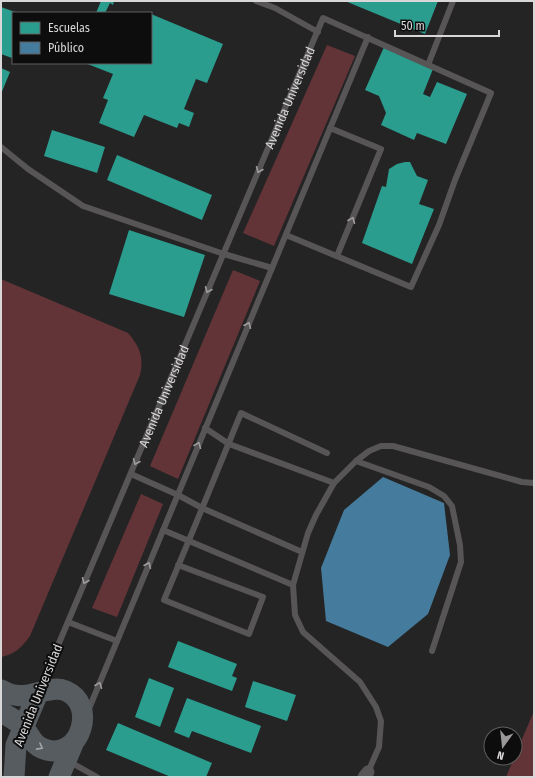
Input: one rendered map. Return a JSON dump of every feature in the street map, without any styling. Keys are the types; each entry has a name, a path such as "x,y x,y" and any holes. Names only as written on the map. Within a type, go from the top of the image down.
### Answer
{"main road":[{"path":"1,690 16,696 38,693 54,688 66,690 77,697 84,722 66,760 60,752 46,750 34,744 24,727 1,712"},
{"name":"Avenida Universidad","path":"14,777 16,745 38,693"}],"lane":[{"path":"256,1 275,8 318,32"},
{"path":"428,64 453,1"},
{"name":"Avenida Universidad","path":"38,693 323,18 368,37"},
{"path":"84,722 368,37 491,93 438,225 411,287 286,235"},
{"path":"330,128 381,149 337,256"},
{"path":"1,147 28,169 83,206 224,254 272,268"},
{"path":"178,565 263,598 249,634 164,600 178,565 188,541 229,444 241,413 327,453"},
{"path":"205,428 229,444 334,483"},
{"path":"366,775 379,747 381,721 376,707 360,682 303,632 295,615 293,585 302,552 316,515 334,483 356,461 369,451 381,446 393,446 522,482 534,483"},
{"path":"356,461 429,487 444,496 452,506 460,545 461,562 432,651"},
{"path":"131,474 178,495 202,508 302,552"},
{"path":"163,530 293,585"},
{"path":"68,622 117,641"},
{"path":"66,760 97,777"}],"shaded area":[{"path":"327,45 355,56 274,246 243,233"},
{"path":"233,270 260,281 178,479 150,466"},
{"path":"1,279 128,333 136,343 140,352 142,363 140,375 30,636 17,650 1,657"},
{"path":"141,494 163,504 117,617 92,608"},
{"path":"534,711 534,777 506,777 511,766 523,766 523,737"}],"building: Escuelas":[{"path":"101,1 114,1 113,5 110,3 106,12 96,12"},
{"path":"345,1 438,1 425,34"},
{"path":"1,7 15,12 12,12 12,58 1,54"},
{"path":"152,14 223,44 207,83 196,79 184,109 194,113 189,127 179,123 177,128 144,115 134,137 99,123 108,100 103,98 113,74 88,64 152,64"},
{"path":"384,47 433,69 423,94 430,97 437,82 467,94 446,144 417,133 414,140 381,125 386,113 379,96 365,90"},
{"path":"1,68 10,72 1,94"},
{"path":"52,130 105,147 97,173 44,156"},
{"path":"117,155 212,195 202,220 107,180"},
{"path":"410,162 417,176 428,180 419,204 434,209 412,264 362,243 382,186 386,187 389,169 397,164"},
{"path":"129,230 205,255 184,317 109,294"},
{"path":"178,641 237,664 232,676 237,678 232,691 168,667"},
{"path":"149,678 174,688 160,727 135,717"},
{"path":"253,681 296,695 287,721 245,707"},
{"path":"187,698 261,726 251,753 192,731 189,738 174,732"},
{"path":"118,723 212,763 206,777 171,777 106,750"}],"building: Público":[{"path":"383,477 444,503 450,555 428,614 388,647 326,621 321,568 344,510"}]}
